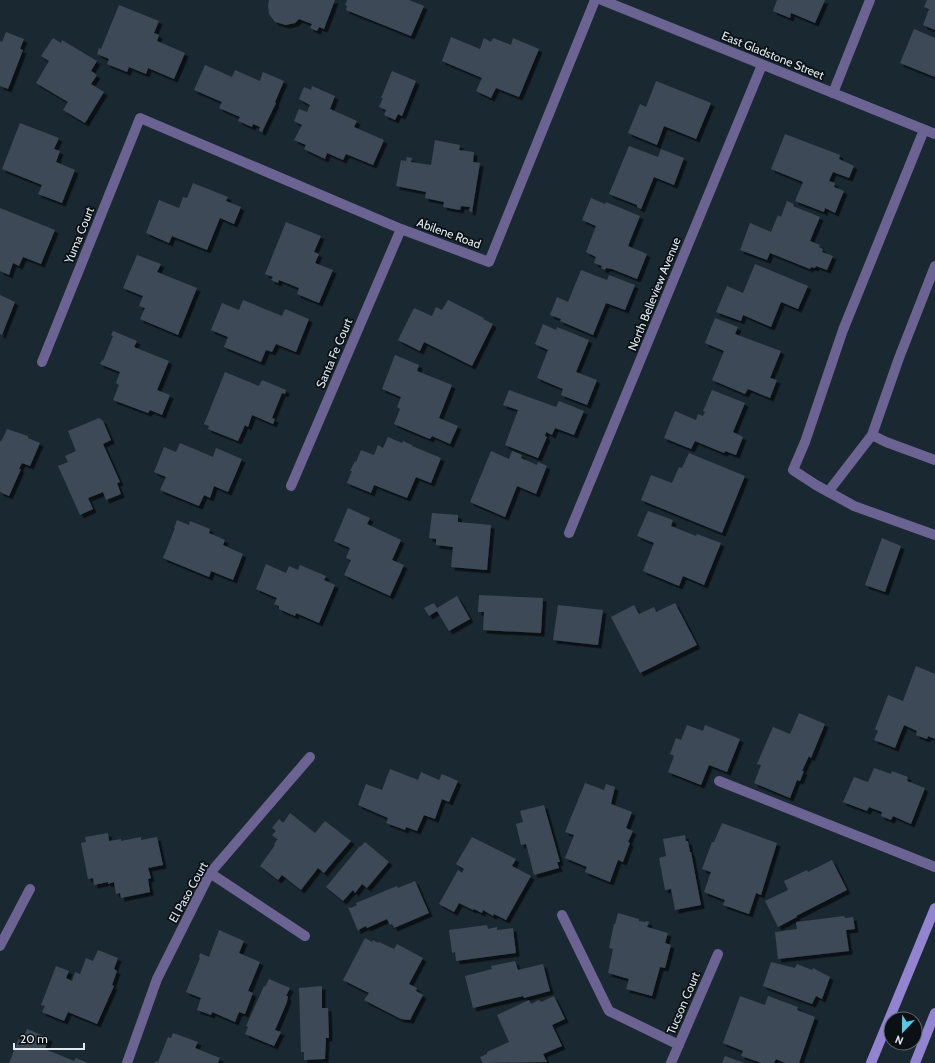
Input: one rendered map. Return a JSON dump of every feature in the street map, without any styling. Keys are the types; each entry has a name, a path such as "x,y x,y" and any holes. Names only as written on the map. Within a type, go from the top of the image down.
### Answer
{"main road":[{"path":"871,1063 935,908"},
{"path":"915,1063 935,1012"}],"street":[{"name":"Abilene Road","path":"140,118 401,229 489,262 595,0"},
{"name":"East Gladstone Street","path":"602,0 935,134"},
{"path":"834,93 870,0"},
{"name":"North Belleview Avenue","path":"569,533 762,65"},
{"name":"Yuma Court","path":"42,362 140,118"},
{"path":"924,130 843,330 805,442 793,470 854,506 935,535"},
{"name":"Santa Fe Court","path":"291,486 401,229"},
{"path":"828,492 872,434 899,358 935,266"},
{"path":"872,434 886,442 935,460"},
{"name":"El Paso Court","path":"127,1063 157,980 210,873 310,757"},
{"path":"719,781 935,867"},
{"path":"210,873 305,936"},
{"path":"0,946 30,889"},
{"path":"562,915 609,1011 679,1045"},
{"name":"Tucson Court","path":"671,1063 718,954"}],"building":[{"path":"269,0 335,0 324,29 319,27 317,31 310,28 312,24 299,19 295,23 286,25 275,22 269,14"},
{"path":"347,0 409,0 424,6 411,36 346,10 347,6 345,5"},
{"path":"777,0 825,0 815,23 791,13 790,18 773,11"},
{"path":"927,0 935,0 935,30 923,25 929,9 924,7"},
{"path":"119,5 159,21 154,33 159,35 157,41 185,53 174,79 148,68 146,74 129,67 127,72 107,64 109,59 97,54 99,48 101,49"},
{"path":"914,29 935,38 935,77 900,63"},
{"path":"6,32 24,39 20,49 23,50 8,89 0,86 0,41 2,42"},
{"path":"451,37 480,49 484,38 491,42 493,38 511,45 513,38 539,49 519,97 496,88 491,98 476,91 482,78 442,61"},
{"path":"53,38 61,43 62,40 97,61 91,71 97,75 91,84 104,92 85,123 63,110 68,102 36,83 49,61 41,56"},
{"path":"205,65 232,77 235,70 260,81 263,72 284,81 275,102 276,103 262,132 259,131 260,127 253,124 252,127 238,121 240,117 219,108 222,102 194,90"},
{"path":"392,71 416,81 402,116 398,114 395,120 384,115 386,110 379,107"},
{"path":"656,81 711,103 696,139 664,126 657,145 628,133 640,104 646,107"},
{"path":"312,86 335,96 330,109 357,121 354,127 384,140 373,165 346,154 343,160 327,153 325,159 304,149 306,145 294,140 302,125 294,121 299,109 307,112 310,105 299,99 304,87 311,90"},
{"path":"20,123 59,138 54,149 60,151 56,162 75,170 62,203 38,194 42,185 2,169"},
{"path":"785,134 840,155 839,159 854,166 849,178 833,172 829,181 835,183 834,187 844,191 835,213 825,208 824,212 795,201 803,182 771,169"},
{"path":"435,140 460,145 459,150 474,152 473,162 480,163 472,212 469,211 470,207 461,206 460,210 443,207 444,202 425,198 426,192 396,186 401,160 406,161 407,157 412,158 411,162 431,165"},
{"path":"629,146 658,157 661,149 684,158 674,185 654,177 641,209 637,207 637,205 609,194"},
{"path":"193,183 228,197 226,201 241,207 234,224 220,218 207,250 172,236 169,243 146,233 159,200 179,208 183,197 187,198"},
{"path":"591,198 605,204 606,202 640,216 628,246 647,254 637,279 612,269 606,268 605,270 601,268 602,266 594,263 596,257 586,252 596,226 582,220"},
{"path":"787,201 794,204 793,206 820,217 810,241 820,245 819,247 823,249 822,252 833,256 827,270 816,266 815,268 811,267 810,269 770,253 767,260 740,250 750,223 771,232 778,215 781,217"},
{"path":"0,208 55,230 41,264 23,257 19,266 13,263 9,275 0,271"},
{"path":"286,222 321,236 314,252 319,254 315,263 333,270 319,303 297,294 299,288 279,280 278,283 271,280 273,277 265,274"},
{"path":"137,255 161,264 157,272 197,288 178,335 140,319 145,308 139,306 143,296 123,288"},
{"path":"755,264 808,286 798,309 781,302 771,327 743,315 741,321 716,312 727,286 743,293"},
{"path":"581,270 607,280 609,275 635,285 625,310 606,303 593,335 560,321 561,319 550,315 557,297 568,302"},
{"path":"0,295 15,302 2,335 0,334"},
{"path":"243,300 282,316 285,309 309,319 296,352 276,344 272,352 266,350 261,362 224,347 228,337 211,330 222,303 239,310"},
{"path":"448,300 493,324 472,366 424,342 420,351 398,340 414,308 432,316 436,307 442,310"},
{"path":"715,318 738,327 735,334 781,351 770,378 777,380 770,398 748,389 745,394 712,380 724,351 705,343"},
{"path":"543,324 556,330 557,327 589,340 576,372 597,380 587,405 561,395 563,389 537,378 548,350 535,344"},
{"path":"113,331 137,341 134,347 169,361 157,390 170,395 162,415 150,410 148,413 113,400 119,385 116,383 120,372 100,364 102,360 103,361 113,336 111,335"},
{"path":"395,355 419,365 417,371 452,385 439,418 458,426 450,444 432,436 430,439 394,424 400,409 397,407 401,397 382,389"},
{"path":"225,372 259,386 262,380 286,390 285,394 282,393 272,418 275,419 273,424 252,415 248,427 245,425 238,441 208,429 209,426 204,424"},
{"path":"509,390 556,407 559,401 584,411 574,435 555,428 552,435 546,432 545,436 547,437 538,458 505,445 518,410 503,405"},
{"path":"712,390 745,403 733,432 743,437 736,455 725,451 724,453 695,441 691,449 664,438 675,411 696,420 698,414 703,416 705,412 703,411"},
{"path":"99,418 103,421 111,440 103,444 120,482 117,483 121,494 106,500 103,492 88,498 93,509 80,515 58,466 68,462 65,456 76,451 68,431"},
{"path":"7,429 28,436 28,438 40,443 30,466 22,463 19,469 21,469 9,496 0,492 0,441 1,442"},
{"path":"388,437 402,443 403,441 441,458 431,483 416,477 407,498 374,485 371,493 347,483 352,471 350,471 361,450 374,455 378,445 383,448"},
{"path":"180,443 213,457 216,448 242,459 228,492 214,486 210,498 204,495 199,506 160,490 166,477 154,472 164,447 176,452"},
{"path":"491,451 509,459 512,451 522,455 521,458 537,465 538,462 547,466 536,494 517,486 505,517 470,502"},
{"path":"689,453 745,476 722,533 641,500 651,475 672,483 679,467 682,468"},
{"path":"348,508 370,518 367,524 401,540 392,560 404,565 390,596 344,575 351,560 346,558 350,548 334,541"},
{"path":"648,511 673,520 671,526 696,536 697,534 721,543 704,585 683,576 679,586 643,571 654,543 637,536"},
{"path":"432,513 458,515 458,522 491,525 487,570 451,567 453,547 436,545 436,539 429,538"},
{"path":"177,520 189,525 190,521 210,529 209,533 225,540 223,545 243,554 233,580 211,571 209,577 163,558"},
{"path":"882,538 901,546 885,592 865,585"},
{"path":"266,564 286,573 289,566 298,570 300,565 326,576 324,580 335,585 319,623 296,613 295,616 279,609 279,606 274,604 277,598 256,589"},
{"path":"479,595 543,598 541,633 483,630 484,612 478,612"},
{"path":"457,596 470,619 449,631 437,611 429,616 424,608 434,603 437,608"},
{"path":"675,603 697,645 640,673 611,617 634,605 639,614 654,607 656,612"},
{"path":"558,605 603,610 598,645 553,640"},
{"path":"916,666 935,674 935,739 928,736 927,739 916,735 917,731 904,725 895,748 874,740 878,731 875,729 888,695 903,701"},
{"path":"799,713 825,724 811,758 809,756 802,771 804,771 800,781 797,780 790,798 754,783 761,765 757,764 773,727 790,734"},
{"path":"687,725 703,731 705,725 740,739 727,772 709,765 701,785 668,772 674,756 670,754 676,738 681,740"},
{"path":"874,768 891,774 892,771 908,777 907,781 925,788 911,824 893,816 891,820 881,816 882,812 869,807 867,811 843,802 854,777 868,782"},
{"path":"390,769 418,780 421,772 439,780 442,774 458,781 449,802 442,799 435,819 424,815 417,831 406,827 405,830 386,823 388,818 358,805 366,784 382,790"},
{"path":"585,783 604,790 606,784 615,787 611,804 632,812 626,828 633,831 628,842 630,843 623,862 618,860 610,882 585,872 587,867 565,858 574,835 565,832"},
{"path":"544,805 560,862 557,862 559,868 534,875 526,844 521,845 516,824 523,822 520,811"},
{"path":"290,813 315,833 325,821 351,841 324,873 318,868 301,890 282,875 278,880 260,866 278,840 272,835 276,831 272,828 279,819 283,823"},
{"path":"722,823 777,843 761,895 756,893 749,914 723,905 725,900 704,892 711,872 702,869 712,842 714,842"},
{"path":"108,833 109,841 121,839 121,841 141,837 141,840 157,837 163,865 148,868 151,878 148,879 150,892 121,898 120,893 116,894 114,882 94,885 93,878 88,879 81,843 86,842 85,837"},
{"path":"685,835 691,852 701,905 675,910 671,889 665,890 659,858 666,856 663,839"},
{"path":"472,837 516,859 512,866 531,876 506,920 494,914 493,916 483,910 482,913 474,909 473,910 459,903 454,912 439,904 458,870 462,873 464,869 456,864"},
{"path":"365,842 389,862 367,888 362,884 355,893 353,890 343,901 326,887"},
{"path":"832,860 847,890 778,927 765,901 788,890 784,881 807,870 808,872"},
{"path":"415,881 429,913 394,928 392,924 390,925 387,919 367,928 366,926 358,931 348,907 351,908 357,905 356,903 397,886 398,888"},
{"path":"618,913 639,919 639,921 649,922 647,927 668,933 665,943 671,945 665,968 660,967 652,996 626,989 629,979 608,973 613,949 609,948"},
{"path":"844,916 845,918 853,917 855,929 846,930 849,951 778,959 775,932 797,929 796,922"},
{"path":"487,925 488,929 497,927 497,930 513,928 516,953 456,961 455,952 452,953 449,930"},
{"path":"219,930 244,941 239,953 260,962 248,991 253,993 245,1014 239,1012 235,1022 212,1012 211,1015 197,1010 201,998 186,992 200,958 200,953 209,957"},
{"path":"365,938 372,942 373,940 394,949 397,944 423,958 409,984 417,988 416,991 423,995 410,1020 401,1019 364,1000 369,993 343,980"},
{"path":"98,950 118,958 114,969 117,971 112,985 114,986 97,1024 68,1012 64,1021 42,1012 45,1006 41,1005 56,966 69,971 66,978 72,981 75,972 80,974 86,958 93,961"},
{"path":"515,961 518,970 543,964 550,991 524,998 523,996 473,1008 465,976 492,969 491,966"},
{"path":"771,962 795,968 797,964 812,970 813,968 830,977 822,999 816,996 812,1004 763,986"},
{"path":"269,979 290,988 286,996 288,996 287,1002 275,1030 281,1032 274,1046 245,1034 248,1027 246,1026 264,986 265,987"},
{"path":"322,986 322,1008 328,1008 329,1038 326,1038 325,1059 304,1060 304,1052 301,1052 299,988"},
{"path":"554,996 565,1019 552,1025 562,1046 543,1054 547,1062 483,1063 480,1057 487,1054 487,1052 509,1042 497,1015 529,1000 531,1004 539,1000 541,1002"},
{"path":"740,996 765,1005 768,996 798,1007 797,1010 815,1017 799,1063 785,1063 776,1059 774,1063 762,1063 741,1056 743,1051 723,1043"},
{"path":"27,1029 49,1038 45,1049 74,1061 76,1058 88,1063 9,1063 19,1038 23,1040"},
{"path":"173,1033 198,1042 195,1048 220,1058 218,1063 155,1063 156,1061 158,1062 168,1037 171,1038"},
{"path":"725,1056 744,1063 722,1063"}]}
